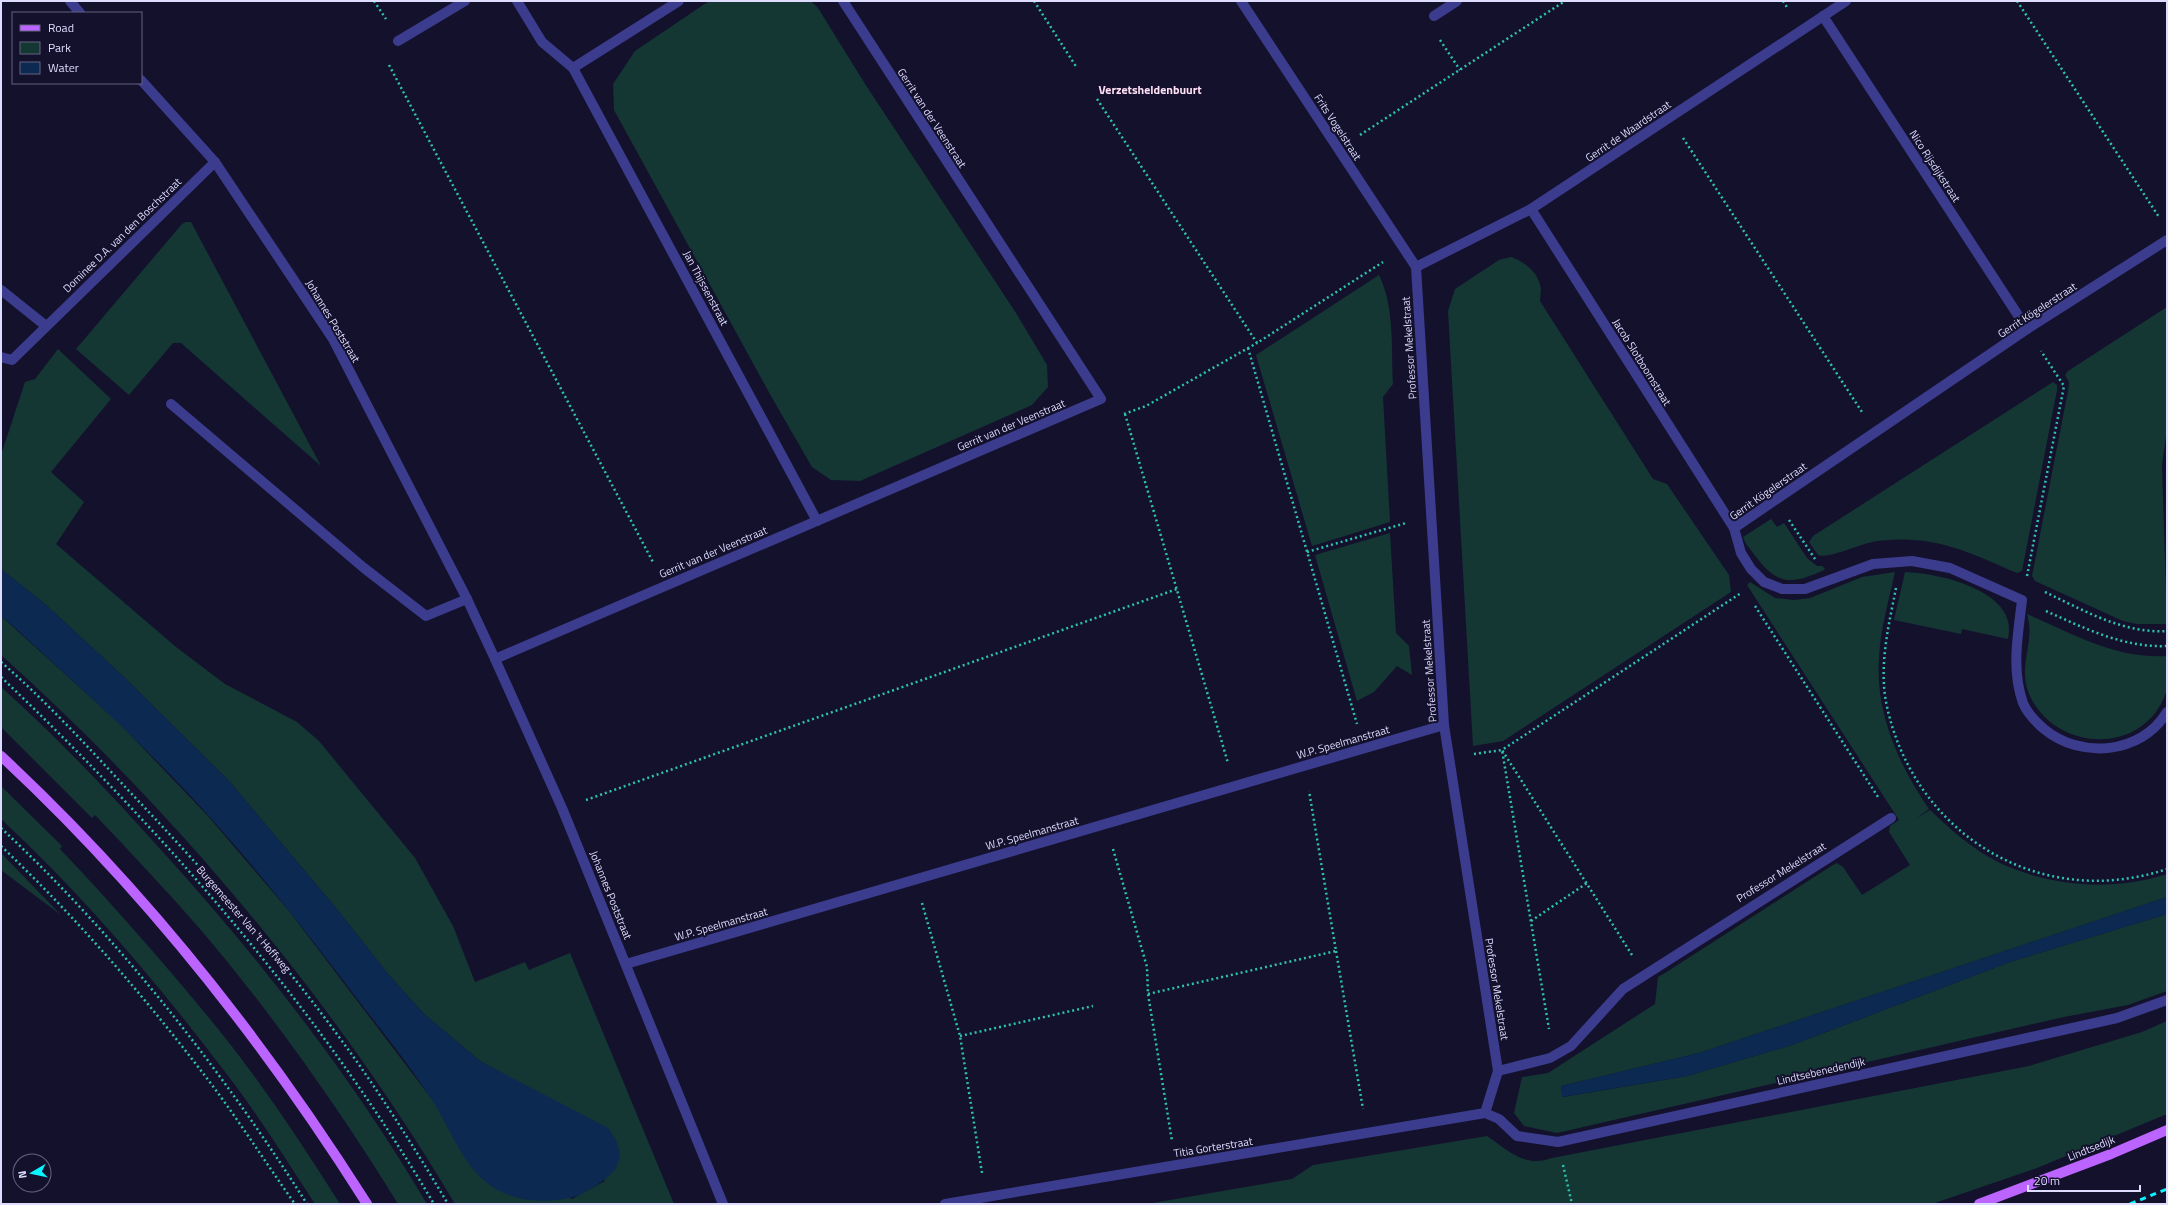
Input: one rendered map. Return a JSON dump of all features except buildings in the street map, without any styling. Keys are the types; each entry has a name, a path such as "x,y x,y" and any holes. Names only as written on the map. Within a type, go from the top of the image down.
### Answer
{"main road":[{"path":"1,756 76,830 137,896 240,1020 301,1102 367,1204"},
{"name":"Lindtsedijk","path":"1979,1204 2111,1154 2167,1130"}],"street":[{"path":"70,1 79,12"},
{"path":"398,40 465,1"},
{"path":"517,1 542,42 573,68 679,1"},
{"name":"Gerrit van der Veenstraat","path":"495,659 1101,399 843,1"},
{"name":"Frits Vogelstraat","path":"1241,1 1416,267"},
{"path":"1434,16 1456,1"},
{"name":"Gerrit de Waardstraat","path":"1416,267 1531,209 1846,1"},
{"name":"Nico Rijsdijkstraat","path":"1822,16 2027,329"},
{"name":"Jan Thijssenstraat","path":"573,68 817,521"},
{"name":"Johannes Poststraat","path":"142,81 215,162 333,339 467,599 495,659 562,808 724,1204"},
{"name":"Dominee D.A. van den Boschstraat","path":"1,356 12,360 215,162"},
{"name":"Jacob Slotboomstraat","path":"1531,209 1734,528"},
{"name":"Gerrit Kögelerstraat","path":"2022,600 1950,568 1912,561 1873,564 1805,589 1782,589 1764,582 1751,569 1741,553 1734,528 2027,329 2167,240"},
{"name":"Professor Mekelstraat","path":"1416,267 1444,725 1498,1071 1485,1113"},
{"path":"1,290 46,326"},
{"path":"171,404 364,568 426,616 467,599"},
{"path":"2022,600 2016,660 2017,681 2024,705 2037,723 2056,739 2078,748 2104,749 2132,743 2152,730 2167,712"},
{"name":"W.P. Speelmanstraat","path":"626,964 1444,725"},
{"name":"Professor Mekelstraat","path":"1498,1071 1526,1065 1554,1055 1571,1046 1623,988 1891,818"},
{"name":"Lindtsebenedendijk","path":"1485,1113 1499,1119 1517,1136 1558,1142 2117,1018 2167,1000"},
{"name":"Titia Gorterstraat","path":"945,1204 1485,1113"}],"path":[{"path":"374,1 398,40 384,56 665,585"},
{"path":"1034,1 1077,68"},
{"path":"1338,149 1566,1"},
{"path":"2017,1 2163,223"},
{"path":"1097,99 1257,343"},
{"path":"1669,118 1875,432"},
{"path":"1124,414 1146,406 1257,343 1403,248"},
{"path":"2027,329 2064,386 2022,600 2078,626 2124,643 2155,647 2167,646"},
{"path":"1248,348 1364,748"},
{"path":"1101,399 1124,414 1235,786"},
{"path":"1307,552 1431,515"},
{"path":"1900,562 1884,659 1886,701 1896,736 1912,774 1931,802 1965,836 1998,858 2040,872 2077,881 2105,882 2136,878 2167,869"},
{"path":"562,808 1177,589"},
{"path":"1449,758 1502,750 1745,591"},
{"path":"1754,604 1891,818"},
{"path":"1,662 76,734 185,849 250,925 350,1052 401,1127 448,1204"},
{"name":"Burgemeester Van 't Hoffweg","path":"1,677 56,730 148,826 284,983 398,1143 434,1204"},
{"path":"1502,750 1645,974"},
{"path":"1502,750 1554,1055"},
{"path":"1305,766 1367,1133"},
{"path":"1106,824 1147,967 1148,994 1176,1165"},
{"path":"1,828 83,911 166,1008 245,1111 307,1204"},
{"path":"1,846 89,935 163,1021 216,1091 294,1204"},
{"path":"916,879 960,1036 986,1197"},
{"path":"1531,921 1587,884"},
{"path":"1148,994 1336,951"},
{"path":"960,1036 1093,1006"},
{"path":"1558,1142 1572,1204"}],"green space":[{"path":"709,1 811,1 818,8 867,87 1016,313 1047,365 1048,387 1032,405 860,481 831,480 812,467 771,396 614,110 613,84 635,51"},
{"path":"191,222 321,466 181,343 173,343 129,395 76,349 182,224"},
{"path":"1511,257 1525,264 1536,275 1541,287 1540,301 1653,479 1667,484 1729,575 1731,592 1503,741 1473,746 1448,311 1455,289 1499,260"},
{"path":"1379,275 1388,301 1392,343 1393,384 1383,397 1390,522 1312,546 1256,355"},
{"path":"2167,307 2167,428 2162,465 2167,624 2137,624 2123,621 2035,581 2032,576 2068,391 2069,382 2065,375 2068,371"},
{"path":"58,349 111,399 51,472 84,502 56,544 176,647 225,684 297,722 319,741 415,858 453,926 475,982 525,962 529,970 570,953 674,1204 455,1204 408,1129 358,1055 305,983 249,913 190,844 129,778 66,715 1,655 1,616 119,723 208,816 289,911 431,1098 572,1199 605,1181 505,1075 480,1061 424,1014 388,974 336,908 229,781 125,678 46,605 1,569 1,455 25,382 35,379"},
{"path":"2053,382 2057,385 2057,390 2022,571 2017,573 1965,551 1949,546 1916,540 1897,539 1870,542 1830,555 1818,555 1809,542 1813,536"},
{"path":"1771,519 1777,527 1784,523 1807,558 1817,566 1822,566 1825,568 1824,570 1795,580 1787,580 1772,574 1749,548 1743,537"},
{"path":"1390,533 1396,633 1409,646 1412,675 1397,666 1374,692 1357,701 1315,555"},
{"path":"1895,572 1881,637 1879,679 1881,699 1891,738 1908,775 1929,809 1917,818 1930,810 1962,838 1988,857 2018,870 2060,882 2103,885 2146,880 2167,874 2167,897 1699,1053 1561,1086 1563,1097 1687,1076 1792,1045 2010,962 2167,914 2167,991 2128,1005 2064,1017 1557,1133 1524,1126 1514,1113 1522,1077 1548,1073 1655,1004 1658,977 1837,863 1843,867 1862,895 1910,865 1889,832 1890,826 1899,820 1747,585 1750,582 1775,598 1794,600 1810,598 1862,577"},
{"path":"1905,572 1937,576 1956,581 1974,588 1990,597 2002,608 2008,622 2008,639 1962,629 1961,634 1894,620"},
{"path":"2027,614 2095,644 2130,654 2167,656 2166,692 2156,712 2142,726 2125,735 2105,739 2086,738 2066,732 2049,721 2035,705 2028,692 2025,680 2029,637"},
{"path":"1,687 64,746 104,788 199,892 235,934 304,1021 336,1065 368,1111 427,1204 398,1204 329,1098 279,1028 227,961 174,900 95,815 92,818 1,727"},
{"path":"1,786 62,846 60,849 143,940 223,1035 284,1118 340,1204 315,1204 240,1092 176,1009 92,911 1,819"},
{"path":"1,853 61,915 1,870"},
{"path":"2167,1021 2167,1114 2037,1168 1932,1204 1147,1204 1292,1179 1313,1165 1487,1136 1518,1156 1534,1161 1542,1161 2029,1066 2142,1032"}],"water":[{"path":"1,569 46,605 125,678 229,781 336,908 388,974 424,1014 480,1061 608,1128 616,1140 619,1151 619,1160 609,1176 580,1195 544,1201 508,1195 487,1183 469,1164 462,1154 437,1108 408,1065 250,863 191,796 138,742 1,616"},
{"path":"2167,897 2167,914 2010,962 1792,1045 1687,1076 1562,1097 1561,1086 1699,1053"}],"railway":[{"path":"2130,1204 2167,1189"}],"district":[{"name":"Verzetsheldenbuurt","path":"1150,90"}]}
